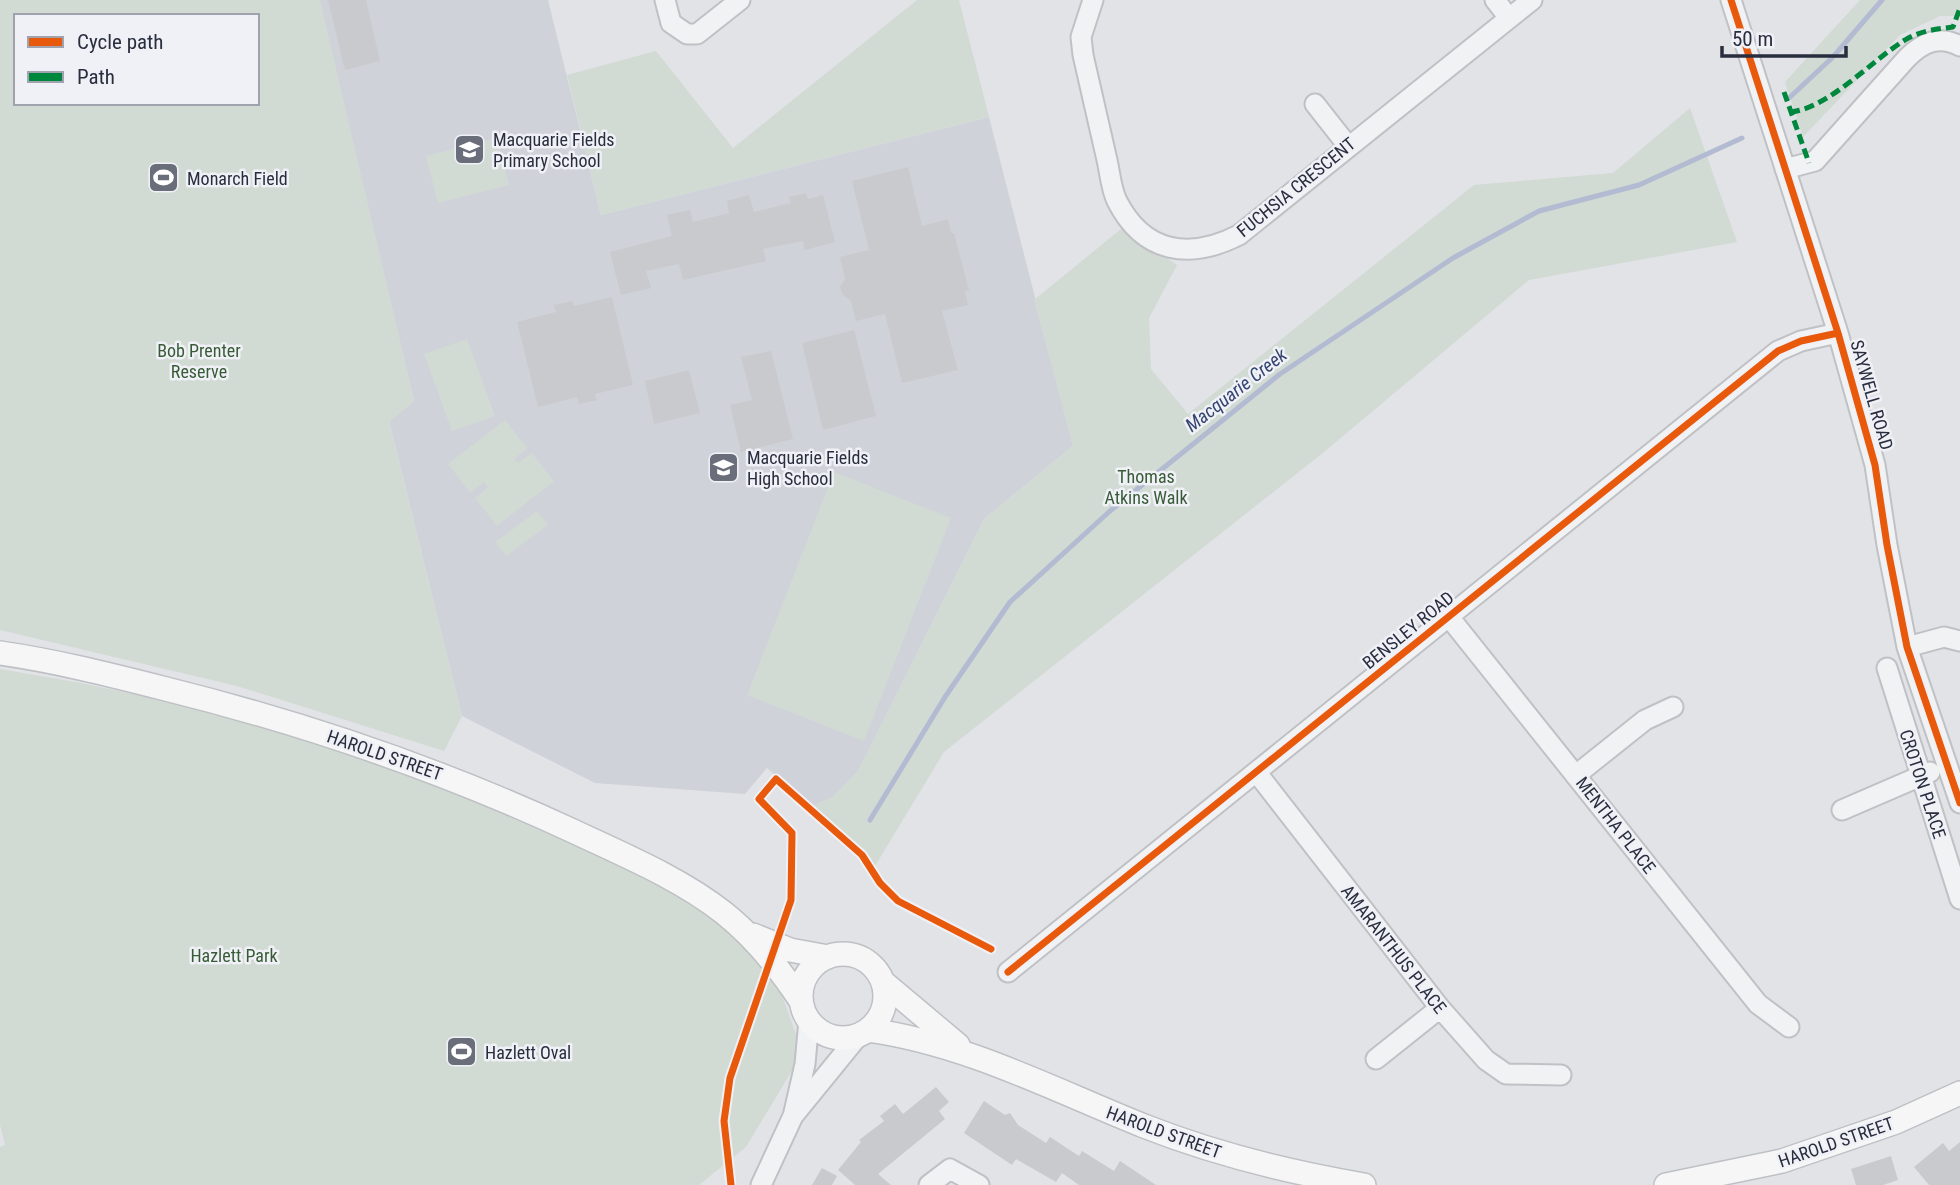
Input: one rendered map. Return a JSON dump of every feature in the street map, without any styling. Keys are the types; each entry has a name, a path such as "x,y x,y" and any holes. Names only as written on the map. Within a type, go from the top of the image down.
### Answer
{"main road":[{"name":"HAROLD STREET","path":"0,653 118,677 226,704 382,752 522,808 620,853 690,891 741,928 772,944 828,957"},
{"name":"HAROLD STREET","path":"741,928 805,1010"},
{"path":"851,955 862,958 878,972 883,982 885,992 882,1013 863,1033 831,1036 805,1010 804,980 810,970 828,957 851,955"},
{"name":"HAROLD STREET","path":"883,982 971,1055"},
{"name":"HAROLD STREET","path":"863,1033 924,1040 971,1055 1148,1128 1220,1153 1301,1174 1364,1185"},
{"name":"HAROLD STREET","path":"1666,1185 1782,1161 1896,1122 1960,1093"}],"street":[{"path":"666,0 671,23 687,34 697,34 740,0"},
{"name":"FUCHSIA CRESCENT","path":"1093,0 1082,37 1083,55 1116,200 1144,235 1166,248 1191,250 1218,246 1238,235 1532,0"},
{"path":"1495,0 1509,18"},
{"name":"SAYWELL ROAD","path":"1731,0 1838,333 1875,465 1907,647 1960,803"},
{"path":"1785,169 1815,161 1915,50 1935,41 1958,44"},
{"path":"1315,104 1348,146"},
{"name":"BENSLEY ROAD","path":"1008,972 1779,352 1801,341 1838,333"},
{"name":"MENTHA PLACE","path":"1449,617 1758,1004 1789,1027"},
{"path":"1907,647 1944,637 1960,641"},
{"name":"CROTON PLACE","path":"1887,668 1960,899"},
{"path":"1576,775 1645,720 1673,707"},
{"path":"1842,810 1921,778 1945,761"},
{"name":"AMARANTHUS PLACE","path":"1257,773 1440,1008 1486,1060 1506,1074 1561,1075"},
{"path":"1376,1059 1440,1008"},
{"path":"761,1185 793,1116 805,1064 805,1010"},
{"path":"793,1116 863,1033"},
{"path":"929,1185 950,1169 979,1185"}],"shaded area":[{"name":"Macquarie Fields High School","path":"319,0 548,0 601,215 989,117 1073,446 984,519 870,749 858,771 833,797 810,807 767,768 745,794 595,783 462,716 389,421 414,401"}],"green space":[{"name":"Bob Prenter Reserve","path":"0,0 320,0 414,401 389,422 462,716 444,751 237,686 0,630"},
{"path":"917,0 959,0 989,117 601,215 567,75 656,51 733,148"},
{"path":"1860,0 1960,0 1960,16 1940,16 1900,35 1803,137 1785,82"},
{"name":"Thomas Atkins Walk","path":"1690,108 1737,242 1529,280 1324,452 944,752 872,871 810,807 833,797 858,771 984,519 1073,446 1034,300 1121,229 1177,265 1149,318 1151,369 1188,414 1474,185 1613,173"},
{"path":"497,138 509,185 438,203 426,156"},
{"path":"467,339 495,416 452,431 424,354"},
{"path":"505,420 527,448 514,459 518,463 532,453 554,481 497,526 475,498 488,487 484,482 470,493 448,464"},
{"path":"834,472 951,518 864,741 747,695"},
{"path":"537,511 548,525 506,556 495,542"},
{"name":"Hazlett Park","path":"0,669 81,683 258,721 426,775 650,877 705,911 774,973 798,1040 796,1064 746,1147 699,1185 0,1185 0,1147 5,1145 0,1125"}],"building":[{"path":"328,0 366,0 380,61 345,70"},
{"path":"908,167 922,226 948,219 969,291 965,291 968,305 942,311 958,370 902,383 885,314 856,321 851,301 842,294 840,286 845,279 840,257 869,250 852,181"},
{"path":"806,193 808,199 823,195 835,242 805,250 803,241 763,249 766,261 683,280 679,264 646,271 651,288 621,295 610,252 672,236 667,215 690,210 693,222 729,213 727,201 749,195 754,212 791,203 789,197"},
{"path":"612,297 633,385 595,394 597,400 579,404 577,397 538,407 517,322 556,312 554,305 572,301 574,306"},
{"path":"854,330 876,416 823,430 802,343"},
{"path":"771,351 793,439 741,452 730,405 752,400 741,357"},
{"path":"689,370 700,413 654,424 645,381"},
{"path":"936,1087 949,1102 939,1111 945,1119 878,1174 891,1185 855,1185 838,1170 861,1142 859,1140 884,1121 880,1116 895,1104 903,1114"},
{"path":"984,1101 1005,1115 1010,1113 1018,1125 1046,1143 1050,1137 1079,1156 1082,1151 1114,1171 1120,1161 1156,1185 1079,1185 1062,1173 1056,1182 1016,1159 1012,1165 964,1133"},
{"path":"1960,1142 1960,1185 1929,1185 1914,1167 1943,1143 1949,1151"},
{"path":"1891,1156 1898,1180 1883,1185 1856,1185 1851,1169"},
{"path":"822,1168 837,1176 832,1185 812,1185"}],"waterway":[{"name":"Macquarie Creek","path":"1789,98 1833,57 1882,0"},
{"name":"Macquarie Creek","path":"870,820 945,697 1010,602 1110,511 1280,374 1453,258 1539,211 1639,185 1742,138"}],"marked path":[{"path":"1790,112 1804,109 1834,93 1910,37 1953,27 1960,8"},
{"path":"1784,92 1809,163"}],"cycle path":[{"path":"1731,0 1838,333 1875,465 1907,647 1960,803"},
{"path":"1008,972 1778,351 1801,341 1838,333"},
{"path":"731,1185 724,1121 730,1078 791,900 792,833 759,799 776,779 862,855 880,883 898,901 991,949"}],"place":[{"name":"Macquarie Fields Primary School","path":"470,149"},
{"name":"Monarch Field","path":"164,178"},
{"name":"Macquarie Fields High School","path":"724,467"},
{"name":"Hazlett Oval","path":"462,1052"}]}
